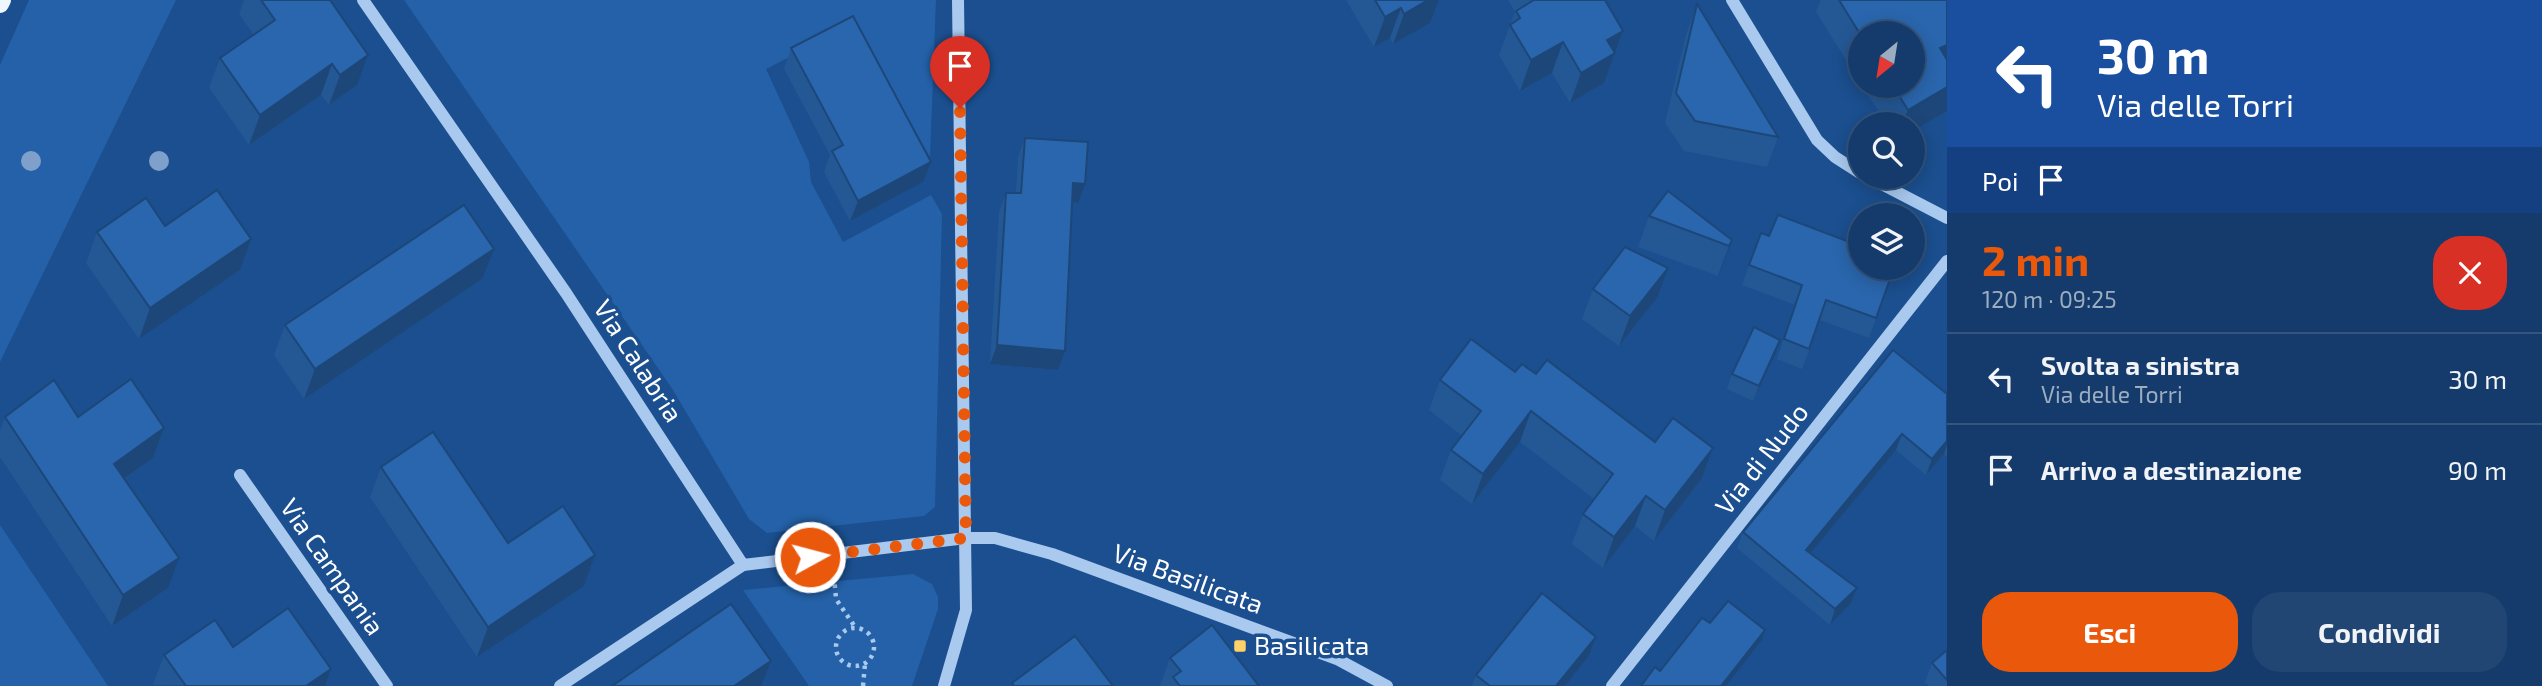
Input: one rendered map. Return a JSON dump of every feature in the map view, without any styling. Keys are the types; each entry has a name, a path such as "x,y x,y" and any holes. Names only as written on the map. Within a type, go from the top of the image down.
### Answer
{"street":[{"name":"Via Calabria","path":"363,0 566,293 744,565"},
{"path":"944,686 966,610 958,0"},
{"path":"1732,0 1817,140 1848,165"},
{"path":"1891,189 1947,218"},
{"name":"Via di Nudo","path":"1612,686 1947,261"},
{"name":"Via Campania","path":"240,475 387,686"},
{"path":"559,686 744,565 966,538"},
{"name":"Via Basilicata","path":"966,538 1006,540 1065,558 1336,659 1387,686"}],"path":[{"path":"833,554 836,598 855,627"},
{"path":"863,686 864,664 874,652 874,644 868,632 855,627 847,629 838,637 836,652 843,662 849,665 864,664"}],"shaded area":[{"path":"29,0 176,0 0,362 0,65"},
{"path":"404,0 936,0 930,157 854,24 766,69 809,162 811,182 843,242 931,195 942,214 935,507 924,516 767,533 749,519 673,390"},
{"path":"0,525 108,686 0,686"},
{"path":"913,574 932,584 938,597 938,609 912,686 809,686 743,590"}],"building":[{"path":"261,0 330,0 368,55 340,75 332,64 260,115 220,58 275,20"},
{"path":"1375,0 1428,0 1404,14 1401,8 1385,17"},
{"path":"1534,0 1605,0 1623,31 1607,40 1615,53 1581,73 1563,42 1531,60 1510,25 1520,18 1516,11"},
{"path":"1839,0 1947,0 1947,45 1940,48 1947,60 1947,87 1908,110 1900,98 1925,98 1925,21 1852,21"},
{"path":"1697,4 1778,137 1695,121 1676,93"},
{"path":"853,16 931,162 858,201 832,151 843,145 791,48"},
{"path":"1025,138 1088,142 1085,184 1073,183 1065,351 997,345 1006,193 1021,193"},
{"path":"217,190 251,239 150,308 97,232 146,198 165,226"},
{"path":"1668,191 1732,240 1729,246 1649,216"},
{"path":"464,205 494,249 315,369 285,325"},
{"path":"1778,215 1848,241 1848,280 1890,280 1876,318 1826,300 1809,349 1784,339 1802,285 1749,265 1761,233 1769,236"},
{"path":"1625,247 1668,268 1630,316 1593,289"},
{"path":"1754,327 1780,340 1759,386 1732,374"},
{"path":"1471,339 1515,372 1522,364 1536,374 1547,360 1655,442 1673,418 1713,448 1665,510 1646,496 1614,537 1583,514 1613,474 1531,411 1483,474 1451,450 1481,411 1440,380"},
{"path":"1893,350 1947,394 1947,441 1932,459 1902,434 1806,550 1857,588 1835,609 1743,532"},
{"path":"131,379 164,428 114,464 179,558 123,595 5,417 54,380 78,417"},
{"path":"433,432 508,543 563,506 595,555 488,627 381,467"},
{"path":"1542,593 1596,637 1556,686 1490,686 1476,675"},
{"path":"1728,601 1765,630 1721,686 1641,686 1655,667 1660,671 1702,618 1710,623"},
{"path":"731,604 771,661 734,686 612,686"},
{"path":"288,608 331,669 306,686 186,686 164,655 215,620 233,647"},
{"path":"1212,625 1259,686 1180,686 1173,677 1181,671 1170,658"},
{"path":"1075,636 1113,686 1014,686 1012,683"},
{"path":"1947,650 1947,680 1932,663"}],"place":[{"name":"Basilicata","path":"1240,646"}],"route":[{"path":"810,557 966,538 960,108"}]}
